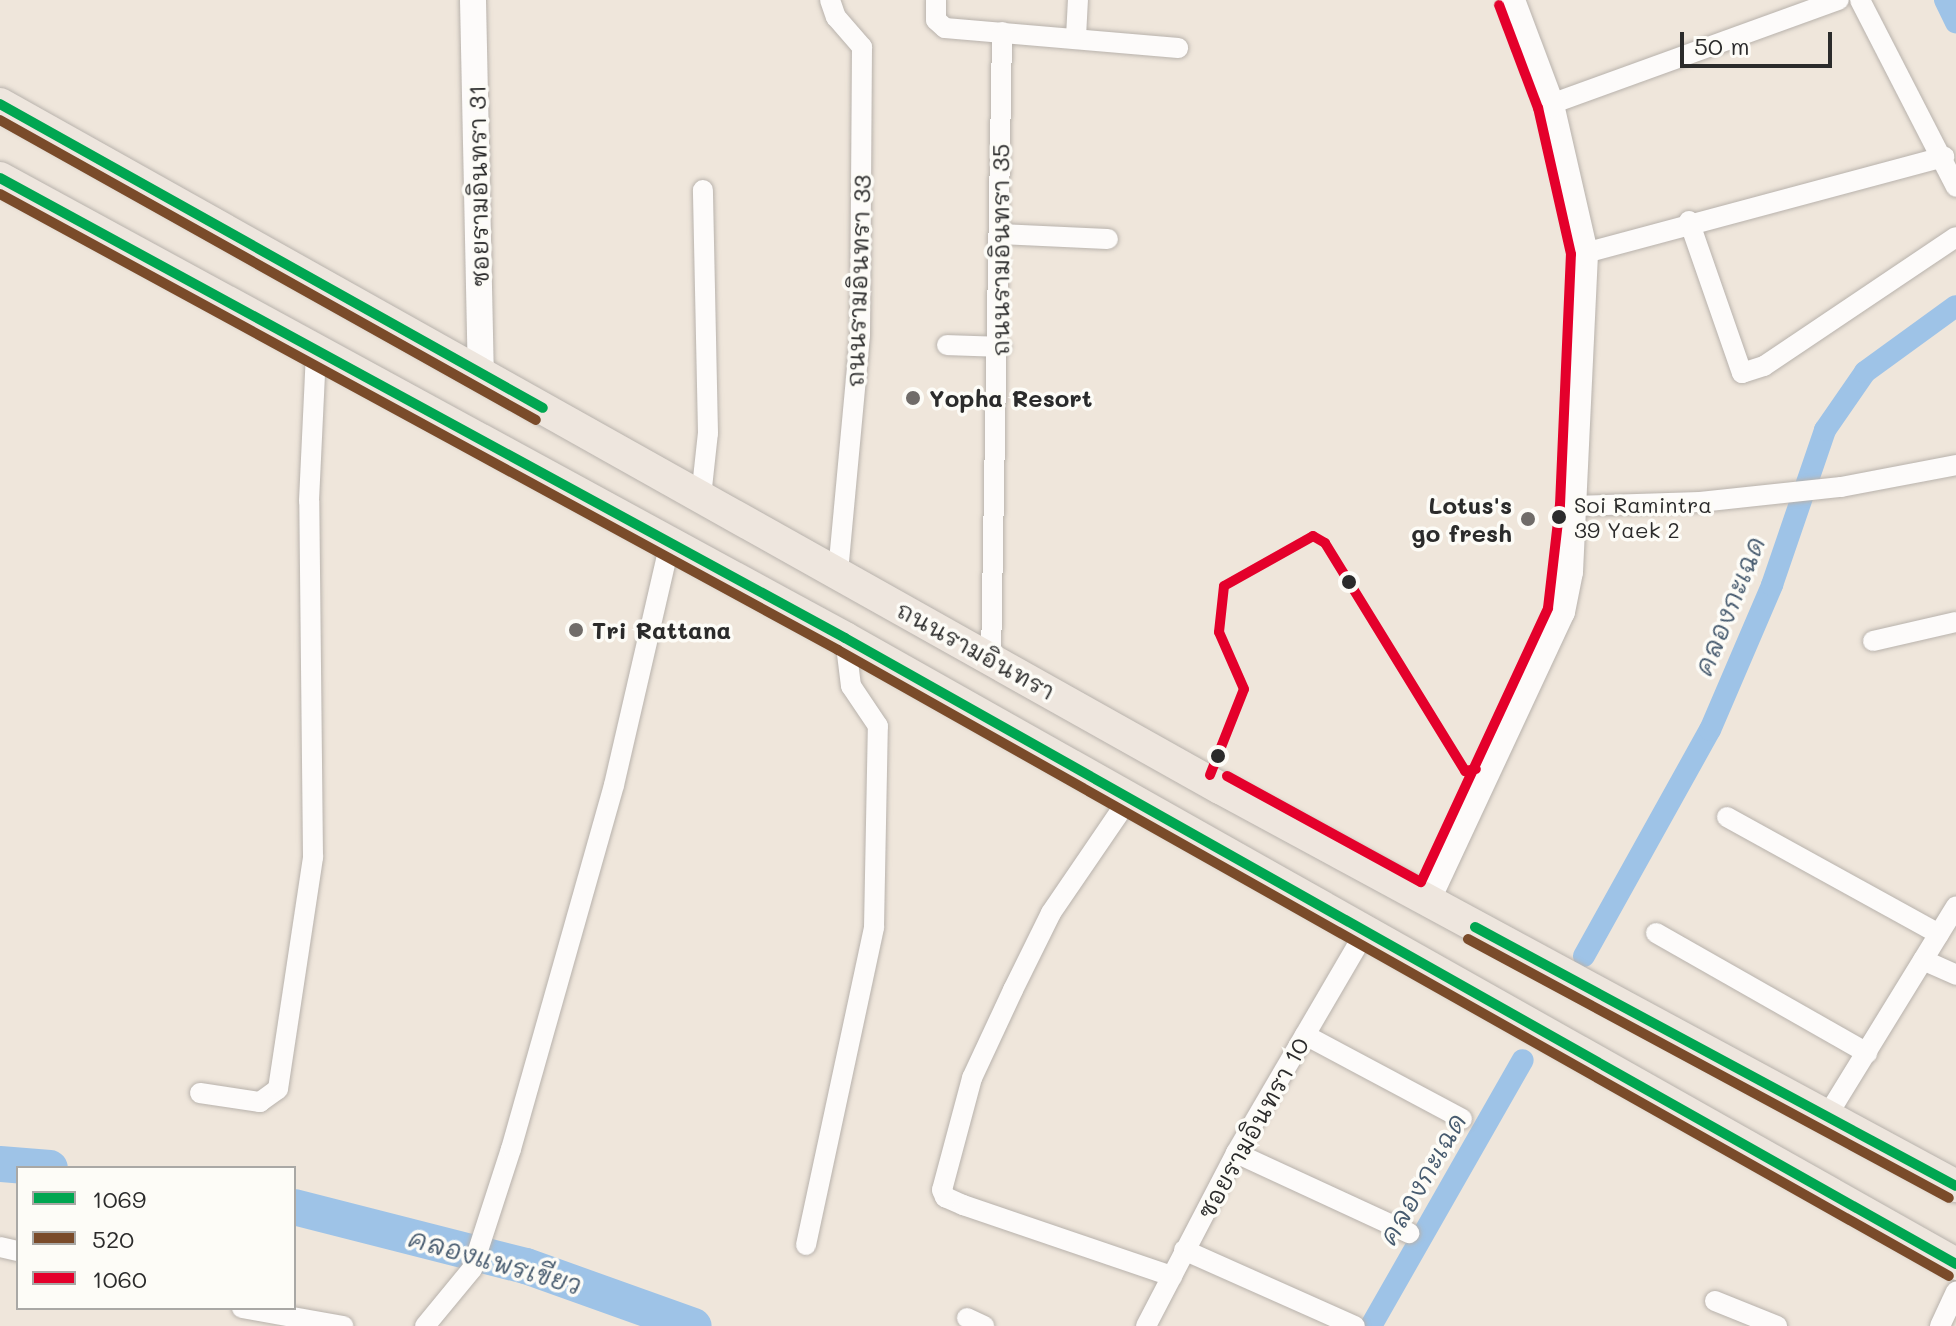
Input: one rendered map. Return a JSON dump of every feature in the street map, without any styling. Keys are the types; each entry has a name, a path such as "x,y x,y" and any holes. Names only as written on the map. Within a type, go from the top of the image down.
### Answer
{"main road":[{"name":"ถนนรามอินทรา","path":"0,104 1427,901 1956,1186"},
{"path":"0,178 845,638 1956,1264"}],"street":[{"name":"ซอยรามอินทรา 31","path":"473,0 481,373"},
{"name":"ถนนรามอินทรา 33","path":"830,0 836,17 862,47 860,335 838,572"},
{"path":"936,0 941,26 1178,48"},
{"path":"1076,37 1078,0"},
{"path":"1427,901 1562,612 1574,506 1585,253 1551,104 1512,0"},
{"path":"1551,104 1839,0"},
{"path":"1860,0 1944,157 1956,187"},
{"name":"ถนนรามอินทรา 35","path":"991,659 1001,347 1002,32"},
{"path":"1585,253 1689,221 1944,157"},
{"path":"701,497 708,433 703,190"},
{"path":"1689,221 1742,373 1764,366 1956,237"},
{"path":"999,234 1108,239"},
{"path":"947,345 1001,347"},
{"path":"200,1093 260,1102 278,1089 313,857 309,501 316,351"},
{"path":"1574,506 1700,502 1841,487 1956,465"},
{"path":"425,1326 472,1269 484,1237 591,871 670,542"},
{"path":"1873,641 1956,622"},
{"path":"806,1245 874,927 878,726 851,686 845,638"},
{"path":"1128,800 1051,913 1013,990 972,1078 942,1190 945,1197 963,1205 1172,1276"},
{"path":"1727,817 1939,934"},
{"path":"1827,1116 1956,906"},
{"name":"ซอยรามอินทรา 10","path":"1146,1326 1236,1153 1365,932"},
{"path":"1656,933 1867,1053"},
{"path":"1923,960 1956,975"},
{"path":"1305,1035 1462,1119"},
{"path":"1236,1153 1409,1233"},
{"path":"1184,1250 1355,1326"},
{"path":"1940,1326 1956,1291"},
{"path":"1715,1301 1777,1326"},
{"path":"252,1315 343,1326"}],"waterway":[{"name":"คลองกะเฉด","path":"1945,0 1956,23"},
{"name":"คลองกะเฉด","path":"1584,956 1710,730 1772,585 1825,430 1865,372 1956,306"},
{"name":"คลองกะเฉด","path":"1371,1326 1523,1060"},
{"name":"คลองแพรเขียว","path":"0,1164 25,1166"},
{"name":"คลองแพรเขียว","path":"296,1208 526,1266 694,1326"}],"transit line":[{"name":"1060","path":"1227,776 1421,882 1548,608 1560,505 1571,254 1538,108 1499,5"},
{"name":"1069","path":"0,104 543,408"},
{"name":"520","path":"0,120 536,420"},
{"name":"1069","path":"0,178 845,638 1956,1264"},
{"name":"520","path":"0,194 838,650 1949,1276"},
{"name":"1060","path":"1210,775 1244,689 1219,632 1224,586 1313,536 1325,543 1465,771 1476,769"},
{"name":"1069","path":"1475,927 1956,1186"},
{"name":"520","path":"1468,939 1949,1198"}],"place":[{"name":"Yopha Resort","path":"913,398"},
{"name":"Soi Ramintra 39 Yaek 2","path":"1559,517"},
{"name":"Lotus's go fresh","path":"1528,519"},
{"name":"Tri Rattana","path":"576,630"}]}
